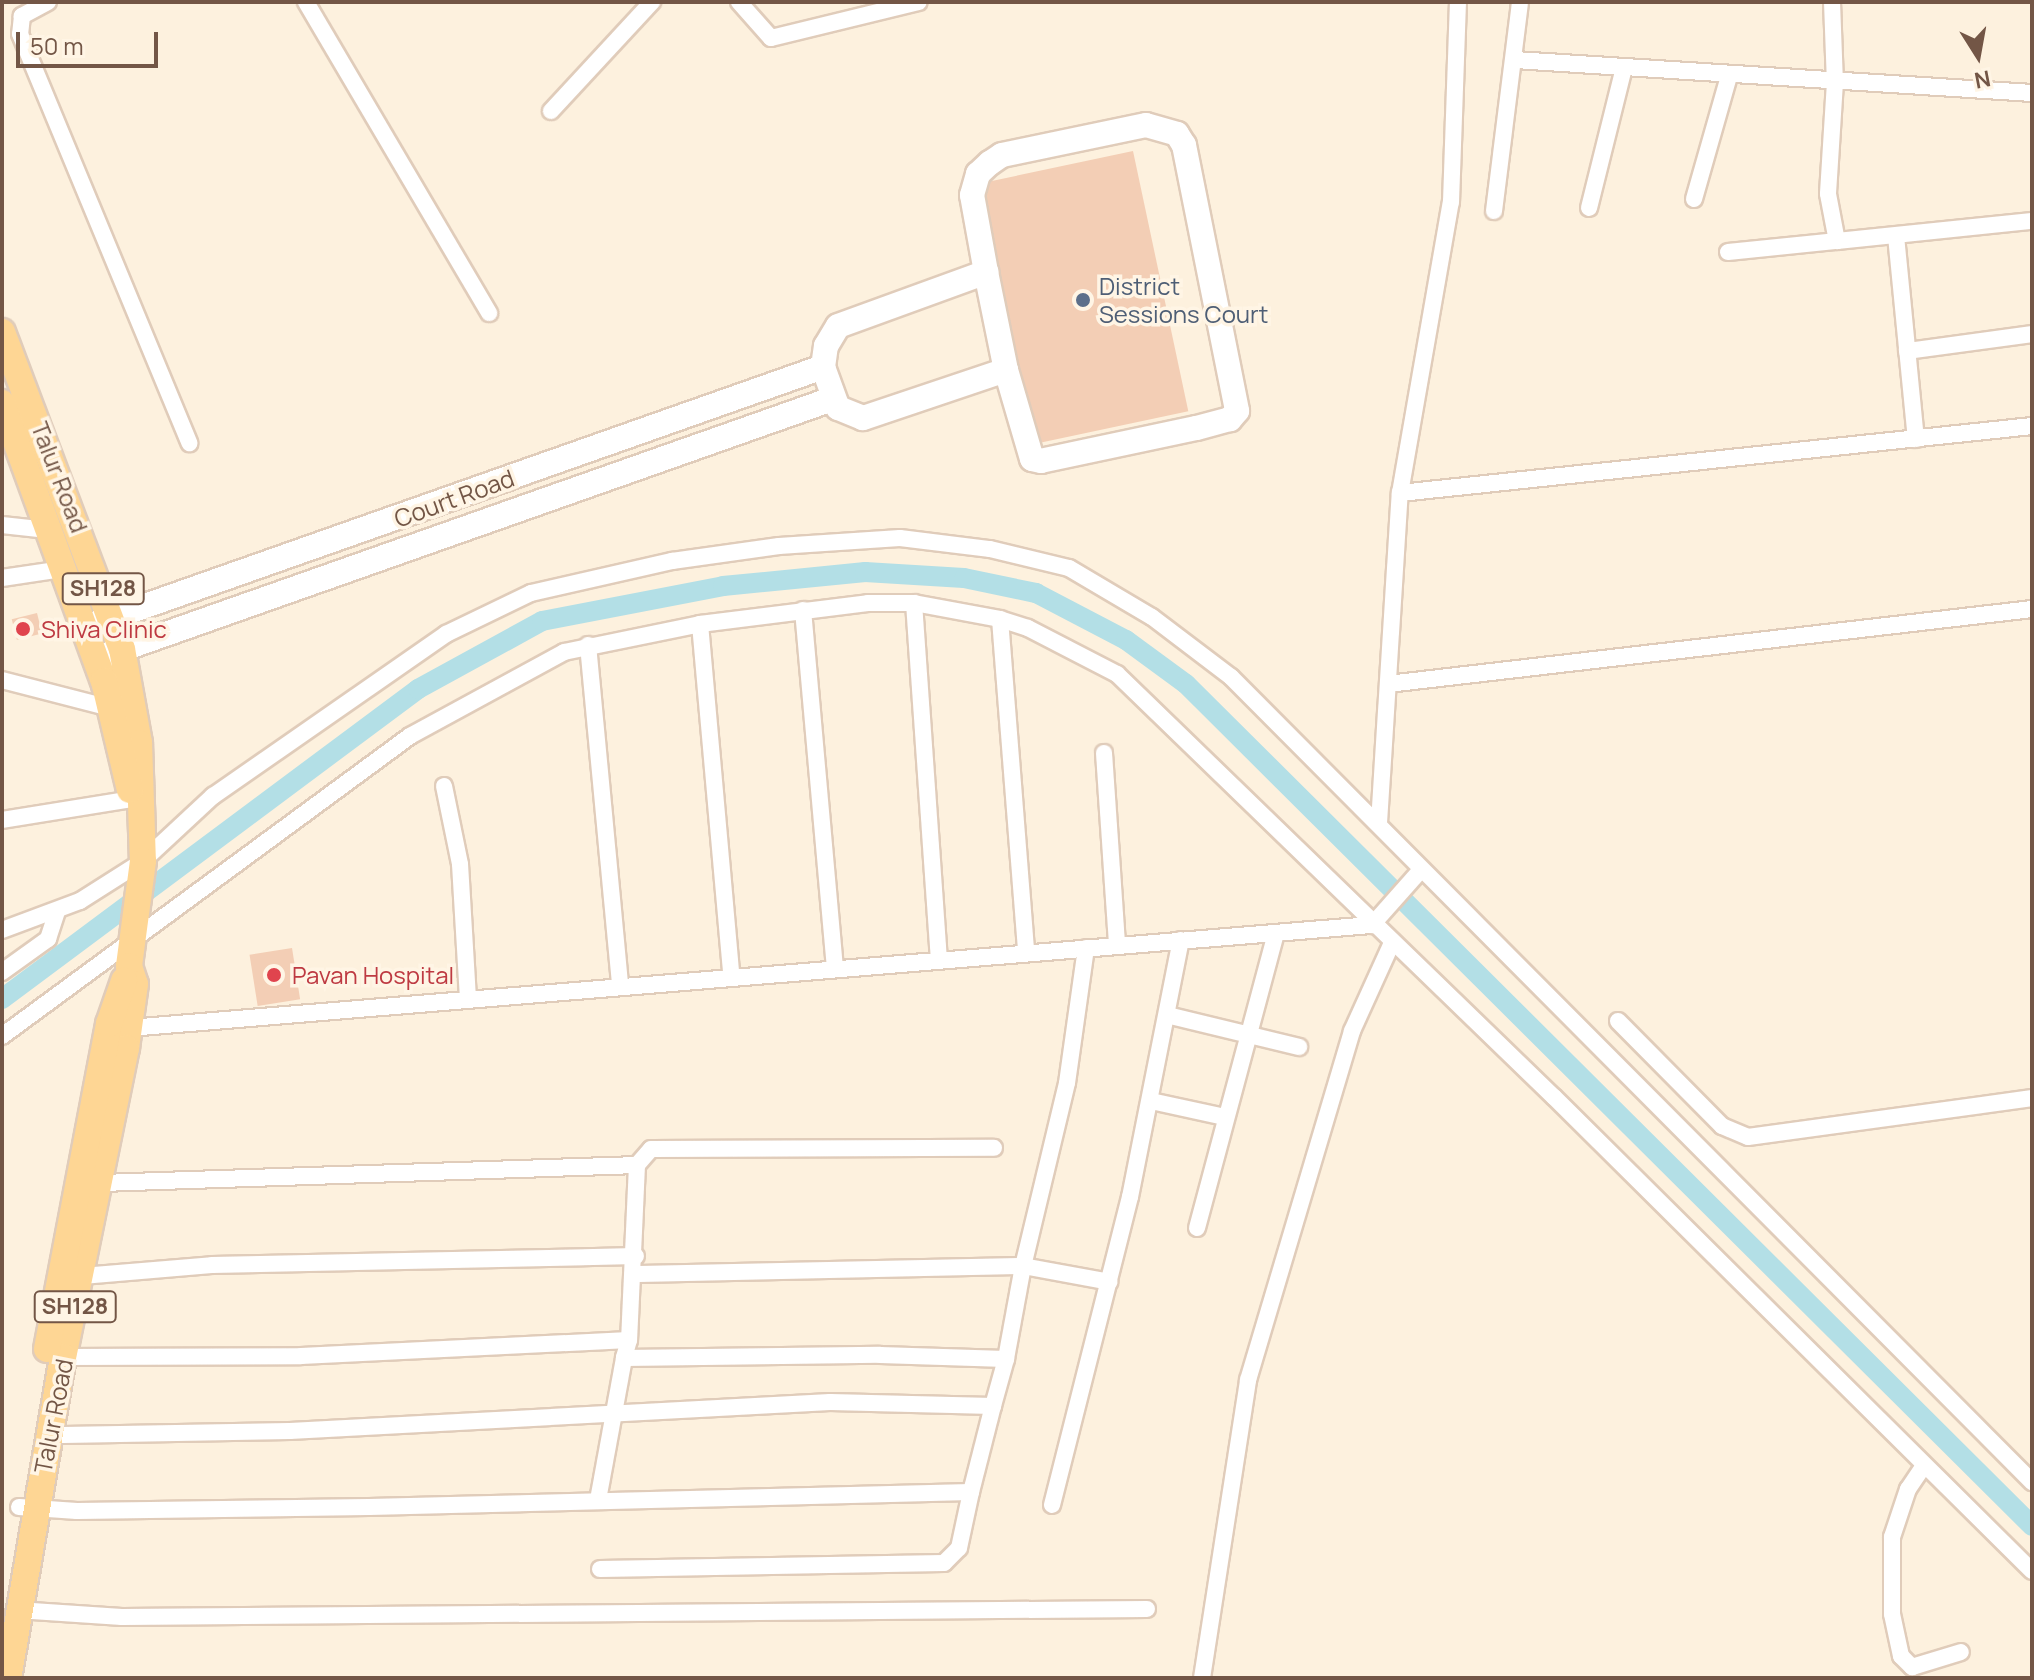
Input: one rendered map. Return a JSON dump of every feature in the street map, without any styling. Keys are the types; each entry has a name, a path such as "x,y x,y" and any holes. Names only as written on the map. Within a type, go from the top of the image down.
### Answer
{"main road":[{"name":"Talur Road","path":"2,332 113,617 122,649 139,743 143,861 136,937 109,1024 10,1606 8,1678"},
{"name":"Talur Road","path":"4,417 96,659 110,708 143,861"},
{"name":"Talur Road","path":"27,1508 49,1435 101,1183 135,984 129,966"}],"street":[{"path":"48,2 22,16 20,34 189,443"},
{"path":"306,2 489,313"},
{"path":"551,111 652,2"},
{"path":"739,2 771,38 919,2"},
{"path":"1379,823 1400,493 1451,202 1458,2"},
{"path":"1494,211 1520,2"},
{"path":"1832,2 1835,82 1828,194 1837,241"},
{"path":"1515,60 2032,93"},
{"path":"1589,208 1624,68"},
{"path":"1694,199 1729,76"},
{"path":"1146,125 1177,134 1184,145 1237,411 1219,422 1041,461 1032,459 1006,370 986,272 972,195 978,174 990,163 1002,155 1146,125"},
{"path":"1728,252 2032,221"},
{"path":"1896,236 1916,439"},
{"path":"986,272 838,326 826,346 823,367 832,399 848,415 863,418 1006,370"},
{"path":"1907,351 2032,334"},
{"name":"Court Road","path":"84,628 823,367"},
{"name":"Court Road","path":"96,659 832,399"},
{"path":"1400,493 2032,426"},
{"path":"2,525 48,530"},
{"path":"2,930 57,911 143,861 213,796 433,643 531,593 672,561 779,546 900,538 990,549 1069,568 1152,617 1231,677 1379,823 1415,877 2032,1482"},
{"path":"2,578 63,569"},
{"path":"914,603 939,960"},
{"path":"2,1036 410,736 546,660 588,645 700,624 803,610 914,603 1000,619 1028,628 1117,674 1378,919 1392,943 1554,1097 1923,1467 2032,1571"},
{"path":"1388,684 2032,609"},
{"path":"803,610 835,968"},
{"path":"1000,619 1026,953"},
{"path":"700,624 731,974"},
{"path":"588,645 620,984"},
{"path":"2,680 110,708"},
{"path":"1104,753 1117,945"},
{"path":"444,786 460,864 468,998"},
{"path":"2,820 131,799"},
{"path":"129,1028 731,974 1276,933 1378,919 1415,877"},
{"path":"2,972 48,939 57,911"},
{"path":"1197,1228 1276,933"},
{"path":"1052,1505 1110,1282 1151,1101 1181,940"},
{"path":"1202,1678 1248,1380 1352,1031 1392,943"},
{"path":"600,1569 944,1563 959,1548 1006,1359 1023,1266 1067,1083 1086,948"},
{"path":"1167,1015 1299,1047"},
{"path":"1618,1021 1722,1126 1748,1137 2032,1098"},
{"path":"1151,1101 1225,1117"},
{"path":"598,1500 629,1340 636,1256 637,1165 651,1149 994,1148"},
{"path":"101,1183 637,1165"},
{"path":"82,1276 212,1265 636,1256"},
{"path":"635,1274 1023,1266 1110,1282"},
{"path":"63,1357 301,1356 629,1340"},
{"path":"624,1358 880,1355 1006,1359"},
{"path":"49,1435 290,1431 830,1402 993,1406"},
{"path":"1923,1467 1908,1489 1892,1537 1892,1614 1901,1656 1912,1667 1961,1652"},
{"path":"27,1508 971,1492"},
{"path":"10,1606 152,1617 1147,1609"}],"building":[{"name":"District Sessions Court","path":"1133,151 1188,411 1032,444 976,184"},
{"path":"37,613 42,633 17,640 12,619"},
{"path":"292,948 300,999 258,1006 250,955"}],"waterway":[{"path":"2,999 418,689 542,621 723,586 865,572 964,578 1036,593 1126,640 1186,684 2032,1526"}],"place":[{"name":"District Sessions Court","path":"1083,300"},
{"name":"Shiva Clinic","path":"23,629"},
{"name":"Pavan Hospital","path":"274,975"}]}
